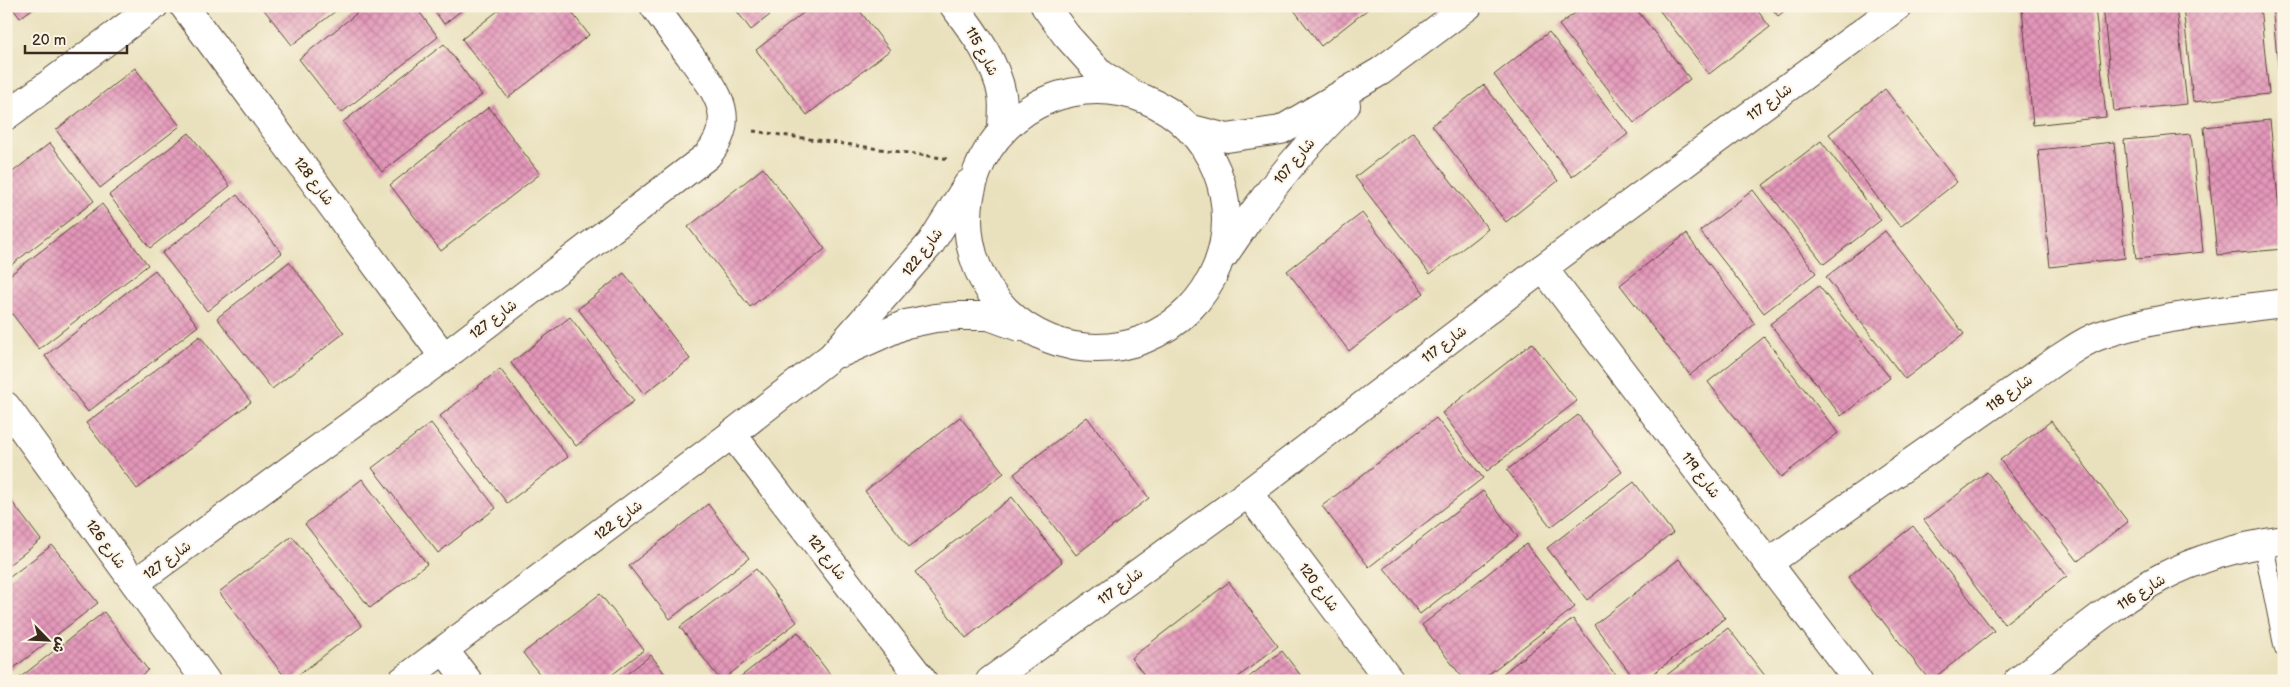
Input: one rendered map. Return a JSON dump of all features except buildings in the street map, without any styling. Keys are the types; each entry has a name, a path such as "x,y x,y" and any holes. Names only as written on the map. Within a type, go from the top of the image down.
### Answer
{"street":[{"path":"6,116 154,6"},
{"name":"شارع 128","path":"184,6 444,357"},
{"path":"654,6 718,94 722,127"},
{"name":"شارع 115","path":"954,6 970,27 994,70 1002,95 1002,130"},
{"path":"1044,6 1066,35 1101,74 1133,93 1165,107 1192,129 1218,168 1227,214 1220,261"},
{"name":"شارع 107","path":"1192,129 1227,138 1281,130 1380,71 1468,6"},
{"name":"شارع 117","path":"990,681 1248,493 1543,268 1898,6"},
{"name":"شارع 107","path":"1220,261 1252,213 1296,158 1380,71"},
{"name":"شارع 122","path":"402,681 732,434 832,356 931,243 990,146 1002,130 1030,108 1062,93 1098,88 1133,93"},
{"name":"شارع 127","path":"135,583 444,357 707,156 713,149 722,127"},
{"path":"980,163 968,209 972,256 994,299 1030,331"},
{"name":"شارع 122","path":"832,356 906,324 935,318 959,316 988,316 1072,348 1119,348 1162,332 1198,302 1220,261"},
{"name":"شارع 119","path":"1543,268 1858,681"},
{"name":"شارع 118","path":"1768,563 2058,359 2097,337 2182,318 2284,303"},
{"name":"شارع 126","path":"6,406 206,681"},
{"name":"شارع 121","path":"732,434 923,681"},
{"name":"شارع 120","path":"1248,493 1390,681"},
{"name":"شارع 116","path":"2018,681 2117,606 2160,578 2197,562 2273,542"},
{"path":"444,650 468,681"}],"lane":[{"path":"2273,542 2284,647"}],"path":[{"path":"722,127 980,163"}]}
